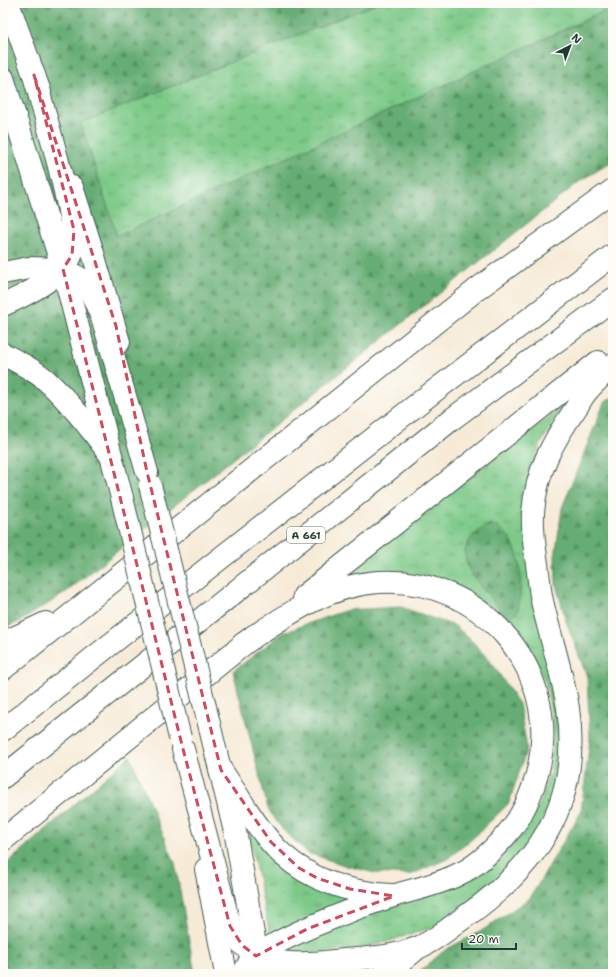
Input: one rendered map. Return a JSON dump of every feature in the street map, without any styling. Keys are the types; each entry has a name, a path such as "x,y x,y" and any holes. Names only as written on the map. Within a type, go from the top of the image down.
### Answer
{"main road":[{"path":"8,3 34,75 116,326 149,479"},
{"path":"3,305 24,294 64,269 72,255 74,244 74,230 34,75"},
{"path":"3,78 64,269 182,744 230,926 234,936 258,965"},
{"path":"3,669 476,290 613,190"},
{"name":"A 661","path":"3,730 92,658 426,397 613,255"},
{"path":"3,273 29,268 64,269 83,280 97,303 121,377 149,479 221,770 236,836 258,965"},
{"name":"A 661","path":"3,776 452,419 613,299"},
{"path":"3,840 243,644 613,350"},
{"path":"3,354 47,381 91,428 111,456"},
{"path":"386,974 417,948 485,903 519,872 548,831 561,800 570,760 570,726 563,683 541,596 533,527 534,501 547,455 563,425 586,391 613,365"},
{"path":"243,644 286,615 328,593 356,585 395,582 429,586 467,602 496,625 520,655 527,668 539,702 543,739 536,779 531,797 516,823 493,849 461,873 417,891 394,896 307,929 271,946 258,965"},
{"path":"3,642 16,638 88,601"},
{"path":"182,744 226,974"},
{"path":"221,770 271,842 281,853 299,868 317,878 345,888 372,894 394,896"},
{"path":"244,974 249,962 258,965 273,961 292,963 325,962 373,957 417,948"}],"highlighted area":[{"path":"34,75 116,326 147,472 221,770 271,842 299,868 317,878 350,889 394,896 307,929 256,956 242,945 230,926 183,749 63,269 72,255 74,230"}],"green space":[{"path":"3,3 378,3 81,123 117,236 613,7 613,161 579,182 65,593 19,622 3,628"},
{"path":"378,3 613,3 613,7 117,237 80,123"},
{"path":"613,397 613,974 417,974 445,950 483,930 530,898 581,812 590,739 587,677 566,621 556,585 555,557 562,508 604,403"},
{"path":"562,407 539,447 529,477 560,729 560,761 555,789 540,826 527,849 501,878 432,927 379,944 349,950 287,954 285,951 305,936 444,889 483,873 518,839 540,804 551,770 554,730 547,687 532,652 513,627 495,611 472,595 448,582 405,572 384,571 335,580","holes":["479,530 504,614 492,598"]},
{"path":"490,524 501,530 510,538 519,562 521,589 517,613 509,617 504,614 475,580 468,568 465,557 467,546 474,535"},
{"path":"401,607 455,626 474,643 494,666 519,704 527,748 509,803 471,840 447,859 410,875 375,873 347,866 308,853 283,830 268,809 233,671 283,633 347,610"},
{"path":"130,756 175,863 195,974 3,974 3,867"},
{"path":"252,830 361,898 270,934 249,835"},
{"path":"379,965 371,974 282,974 283,973"}]}
